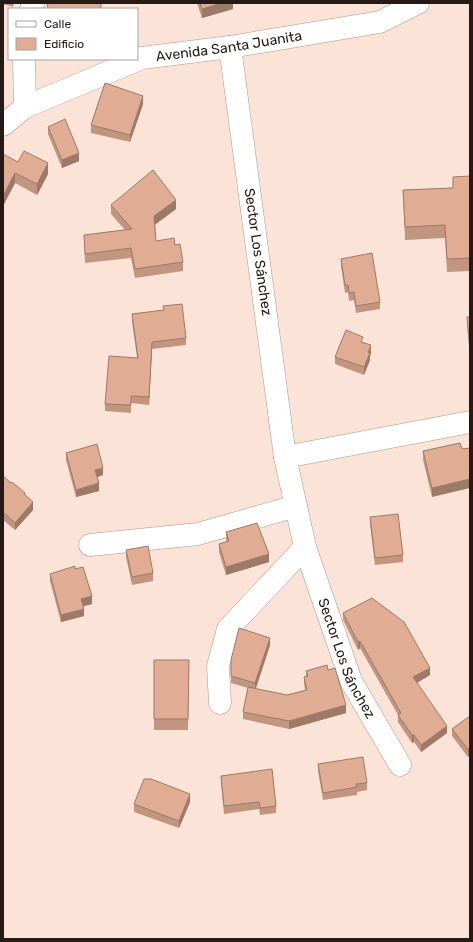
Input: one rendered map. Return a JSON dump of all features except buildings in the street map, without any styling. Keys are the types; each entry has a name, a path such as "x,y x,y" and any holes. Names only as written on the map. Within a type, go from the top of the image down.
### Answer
{"street":[{"name":"Avenida Santa Juanita","path":"138,60 230,47 380,22 418,3"},
{"name":"Sector Los Sánchez","path":"230,47 285,457 305,547 351,681 400,765"},
{"path":"24,60 26,107"},
{"name":"Avenida Santa Juanita","path":"3,126 26,107 137,60"},
{"path":"285,457 470,422"},
{"path":"90,545 198,534 296,506"},
{"path":"220,703 218,666 228,629 305,547"}]}
